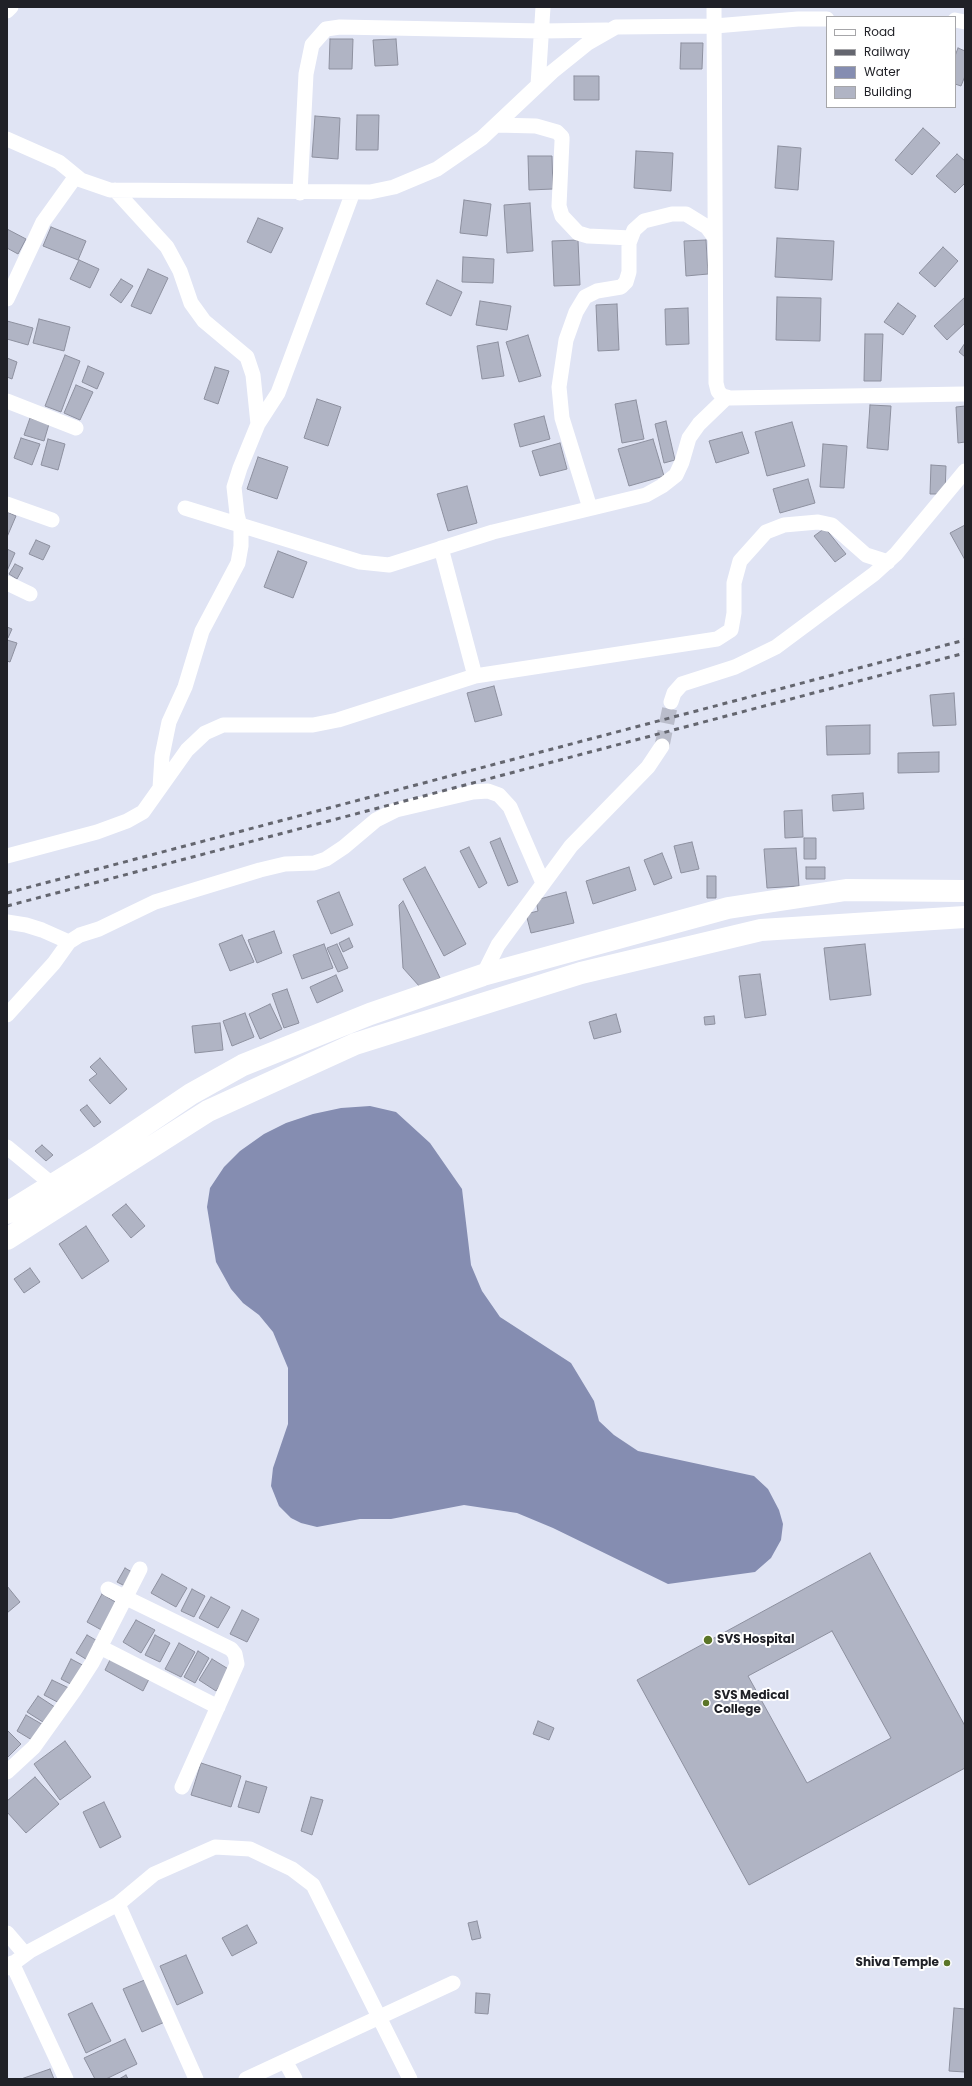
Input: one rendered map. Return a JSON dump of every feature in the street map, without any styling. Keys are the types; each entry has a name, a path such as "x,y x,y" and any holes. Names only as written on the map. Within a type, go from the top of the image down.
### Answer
{"highway":[{"path":"7,1213 53,1185 192,1094 243,1065 370,1014 483,975 728,908 846,890 965,891"},
{"path":"7,1239 208,1111 355,1044 581,973 761,930 965,917"}],"street":[{"path":"7,11 11,7"},
{"path":"538,85 543,7"},
{"path":"714,7 716,383 718,391 727,397 770,398 965,394"},
{"path":"7,139 59,162 81,180 115,190 300,193 370,192 394,187 437,169 482,138 538,85 588,43 608,30 616,27 715,26 798,19 826,19"},
{"path":"300,193 306,74 312,45 326,29 340,27 542,31 608,30"},
{"path":"496,125 536,126 557,132 562,138 559,206 562,216 578,233 588,236 631,238"},
{"path":"7,299 43,222 76,176"},
{"path":"115,190 166,247 180,271 192,303 204,321 248,357 253,375 258,424"},
{"path":"160,789 162,756 169,722 185,687 202,631 238,563 241,546 240,525 236,514 234,487 240,468 258,424 278,394 353,192"},
{"path":"590,508 562,418 558,387 566,340 576,312 585,297 597,291 621,287 626,282 629,272 629,243 634,230 644,221 672,214 686,214 707,227 715,238"},
{"path":"185,508 360,562 389,565 493,532 646,495 662,486 676,475 682,462 689,438 699,424 727,397"},
{"path":"7,401 76,428"},
{"path":"671,702 674,693 682,684 735,667 776,647 888,562 965,471"},
{"path":"7,504 52,520"},
{"path":"7,856 97,832 127,822 143,812 187,750 205,733 222,725 313,725 338,720 475,676 717,639 731,630 734,613 734,583 740,561 766,532 784,525 818,522 832,525 866,555 888,562"},
{"path":"441,548 475,676"},
{"path":"7,583 30,594"},
{"path":"483,975 498,945 571,846 648,767 662,746"},
{"path":"7,1015 54,963 69,942 155,902 272,867 285,864 314,863 326,859 344,847 376,820 396,810 474,792 488,791 499,794 510,807 543,883"},
{"path":"7,922 32,927 69,942"},
{"path":"7,1147 53,1185"},
{"path":"7,1772 34,1748 54,1721 92,1663 140,1569"},
{"path":"108,1589 231,1649 235,1654 236,1664 182,1787"},
{"path":"100,1647 218,1707"},
{"path":"66,2079 9,1965 25,1954 118,1904 154,1874 215,1847 250,1849 292,1869 313,1885 410,2079"},
{"path":"118,1904 196,2079"},
{"path":"7,1933 25,1954"},
{"path":"246,2079 453,1983"},
{"path":"285,2061 295,2079"}],"water":[{"path":"370,1106 396,1112 430,1143 462,1189 471,1265 482,1291 500,1317 571,1363 594,1401 599,1421 614,1435 638,1451 754,1476 768,1489 779,1510 783,1524 781,1540 771,1558 755,1572 668,1584 553,1528 517,1513 464,1505 391,1519 360,1519 317,1527 301,1523 291,1518 279,1506 271,1486 273,1468 288,1424 288,1368 273,1332 259,1315 243,1303 231,1289 216,1262 207,1207 210,1188 224,1167 240,1151 264,1134 286,1123 313,1114 341,1108"}],"building":[{"path":"330,39 353,39 352,69 329,69"},
{"path":"396,39 398,65 375,66 373,40"},
{"path":"681,43 703,43 702,69 680,69"},
{"path":"958,48 965,51 965,76 961,86 956,84 956,53"},
{"path":"574,76 599,76 599,100 574,100"},
{"path":"357,115 379,115 378,150 356,150"},
{"path":"315,116 340,118 338,159 312,157"},
{"path":"923,128 940,143 912,175 895,160"},
{"path":"778,146 801,148 798,190 775,188"},
{"path":"636,151 673,153 671,191 634,188"},
{"path":"957,154 965,161 965,183 955,193 936,176"},
{"path":"528,156 552,156 553,189 529,190"},
{"path":"464,200 491,204 487,236 460,233"},
{"path":"530,203 533,251 507,253 504,205"},
{"path":"258,218 283,228 271,253 247,242"},
{"path":"51,227 86,241 78,260 43,246"},
{"path":"7,229 26,239 18,254 7,248"},
{"path":"777,238 834,241 832,280 775,277"},
{"path":"578,240 580,285 554,286 552,241"},
{"path":"706,240 708,274 686,276 684,241"},
{"path":"943,247 958,261 935,287 919,273"},
{"path":"463,257 494,259 493,283 462,282"},
{"path":"79,260 99,269 90,288 70,279"},
{"path":"148,269 168,278 151,314 131,306"},
{"path":"121,279 133,286 121,303 110,295"},
{"path":"437,280 462,292 451,316 426,304"},
{"path":"777,297 821,298 820,341 776,340"},
{"path":"965,297 965,323 947,340 934,326"},
{"path":"480,301 511,306 507,330 476,325"},
{"path":"898,303 916,316 903,335 884,322"},
{"path":"617,304 619,350 598,351 596,305"},
{"path":"688,308 689,344 666,345 665,309"},
{"path":"39,319 70,327 64,351 33,343"},
{"path":"7,321 33,328 28,345 7,339"},
{"path":"865,334 883,334 881,381 864,381"},
{"path":"528,335 541,376 519,382 506,342"},
{"path":"498,342 504,376 482,379 477,346"},
{"path":"965,343 965,357 959,352"},
{"path":"65,355 80,361 61,412 45,406"},
{"path":"7,358 17,362 12,379 7,377"},
{"path":"88,366 104,373 97,389 82,382"},
{"path":"215,367 229,371 218,404 204,399"},
{"path":"76,385 93,392 80,420 64,413"},
{"path":"317,399 341,407 328,446 304,438"},
{"path":"636,400 644,439 622,443 615,404"},
{"path":"870,405 891,406 888,450 867,448"},
{"path":"965,406 965,442 958,443 956,407"},
{"path":"544,416 550,439 520,447 514,424"},
{"path":"30,418 49,424 44,441 24,435"},
{"path":"666,421 675,460 664,463 655,424"},
{"path":"792,422 805,466 767,476 755,432"},
{"path":"742,432 749,453 716,463 709,441"},
{"path":"21,438 40,444 32,465 14,458"},
{"path":"48,439 65,444 58,470 41,465"},
{"path":"653,439 664,476 629,486 618,449"},
{"path":"560,443 567,469 540,476 532,451"},
{"path":"823,444 847,446 844,488 820,487"},
{"path":"258,457 288,467 277,499 247,489"},
{"path":"931,465 946,466 945,494 930,494"},
{"path":"808,479 815,503 780,513 773,489"},
{"path":"467,486 477,523 448,531 437,494"},
{"path":"7,512 16,516 7,537"},
{"path":"965,525 965,560 950,533"},
{"path":"825,528 846,554 835,562 814,536"},
{"path":"36,540 50,546 43,560 29,554"},
{"path":"7,549 15,553 7,571"},
{"path":"278,551 307,562 293,598 264,587"},
{"path":"15,564 23,568 17,579 9,574"},
{"path":"7,627 12,629 8,638 7,638"},
{"path":"7,640 17,643 10,662 7,661"},
{"path":"494,686 502,715 475,722 467,693"},
{"path":"954,693 956,725 933,726 930,695"},
{"path":"870,725 870,754 827,755 826,726"},
{"path":"939,752 939,772 898,773 898,753"},
{"path":"863,793 864,809 833,811 832,795"},
{"path":"802,810 803,837 785,838 784,811"},
{"path":"500,838 518,882 508,886 490,842"},
{"path":"804,838 816,838 816,859 804,859"},
{"path":"692,842 699,869 681,873 674,846"},
{"path":"469,847 487,883 479,888 460,851"},
{"path":"796,848 799,886 767,888 764,849"},
{"path":"662,853 672,878 654,885 644,860"},
{"path":"425,867 466,944 444,956 403,879"},
{"path":"629,867 636,890 593,904 586,881"},
{"path":"806,867 825,867 825,879 806,879"},
{"path":"707,876 716,876 716,898 707,898"},
{"path":"339,892 353,925 331,934 317,901"},
{"path":"566,892 574,923 531,933 526,914 538,911 536,900"},
{"path":"403,901 440,978 420,987 403,968 399,905"},
{"path":"274,931 282,953 257,963 248,940"},
{"path":"242,935 254,962 230,971 219,944"},
{"path":"349,938 353,947 343,952 339,943"},
{"path":"324,944 333,968 302,979 293,955"},
{"path":"337,944 348,968 338,972 327,948"},
{"path":"865,944 871,995 830,1000 824,948"},
{"path":"760,974 766,1015 745,1018 739,976"},
{"path":"336,975 343,991 317,1003 310,987"},
{"path":"287,989 299,1023 284,1028 272,994"},
{"path":"270,1004 282,1029 260,1039 249,1014"},
{"path":"245,1013 254,1037 232,1046 223,1021"},
{"path":"616,1014 621,1032 594,1039 589,1022"},
{"path":"714,1016 715,1024 705,1025 704,1017"},
{"path":"220,1023 223,1050 195,1053 192,1026"},
{"path":"100,1058 127,1089 110,1104 89,1080 97,1074 90,1067"},
{"path":"87,1105 101,1122 94,1127 80,1110"},
{"path":"42,1145 53,1155 46,1161 35,1151"},
{"path":"126,1204 145,1226 131,1238 112,1215"},
{"path":"86,1226 109,1261 82,1279 59,1244"},
{"path":"30,1268 40,1282 24,1293 14,1279"},
{"name":"SVS Medical College","path":"870,1553 965,1726 965,1768 749,1885 637,1680","holes":["832,1631 891,1738 807,1783 748,1676"]},
{"path":"125,1568 137,1575 129,1588 117,1582"},
{"path":"162,1574 187,1588 176,1607 151,1593"},
{"path":"7,1586 20,1602 7,1613"},
{"path":"192,1589 205,1596 194,1617 181,1611"},
{"path":"102,1594 122,1606 107,1633 87,1622"},
{"path":"211,1597 230,1607 218,1628 199,1618"},
{"path":"242,1610 259,1619 247,1642 230,1634"},
{"path":"136,1620 155,1630 141,1653 123,1642"},
{"path":"87,1635 101,1643 89,1661 76,1653"},
{"path":"155,1635 170,1643 160,1662 145,1655"},
{"path":"179,1643 195,1652 181,1677 165,1669"},
{"path":"198,1651 209,1658 195,1683 184,1677"},
{"path":"111,1658 149,1679 143,1691 105,1670"},
{"path":"71,1659 92,1670 82,1690 61,1679"},
{"path":"212,1659 230,1670 216,1691 199,1680"},
{"path":"52,1680 75,1691 67,1707 44,1695"},
{"path":"38,1696 64,1713 54,1729 27,1712"},
{"path":"26,1715 52,1730 42,1746 17,1731"},
{"path":"538,1721 554,1728 549,1740 533,1734"},
{"path":"7,1730 21,1744 7,1758"},
{"path":"65,1741 91,1777 60,1800 34,1764"},
{"path":"201,1763 241,1776 231,1807 191,1795"},
{"path":"35,1777 59,1804 26,1833 7,1812 7,1801"},
{"path":"246,1781 267,1787 259,1813 238,1807"},
{"path":"311,1797 323,1800 312,1835 301,1831"},
{"path":"104,1802 121,1837 100,1848 83,1812"},
{"path":"477,1921 481,1938 472,1940 468,1923"},
{"path":"247,1925 257,1943 232,1956 222,1938"},
{"path":"186,1955 203,1993 177,2005 160,1966"},
{"path":"147,1979 167,2021 142,2032 123,1989"},
{"path":"476,1993 490,1994 488,2014 475,2013"},
{"path":"92,2003 111,2041 86,2053 68,2014"},
{"path":"954,2008 965,2009 965,2072 949,2071"},
{"path":"125,2039 137,2064 106,2079 95,2079 84,2058"},
{"path":"50,2069 54,2079 21,2079"},
{"path":"126,2075 128,2079 119,2079"}],"tunnel":[{"path":"662,746 671,702"}],"railway":[{"path":"7,893 965,640"},
{"path":"7,906 965,653"}],"place":[{"name":"SVS Hospital","path":"708,1640"},
{"name":"SVS Medical College","path":"706,1703"},
{"name":"Shiva Temple","path":"947,1963"}]}
